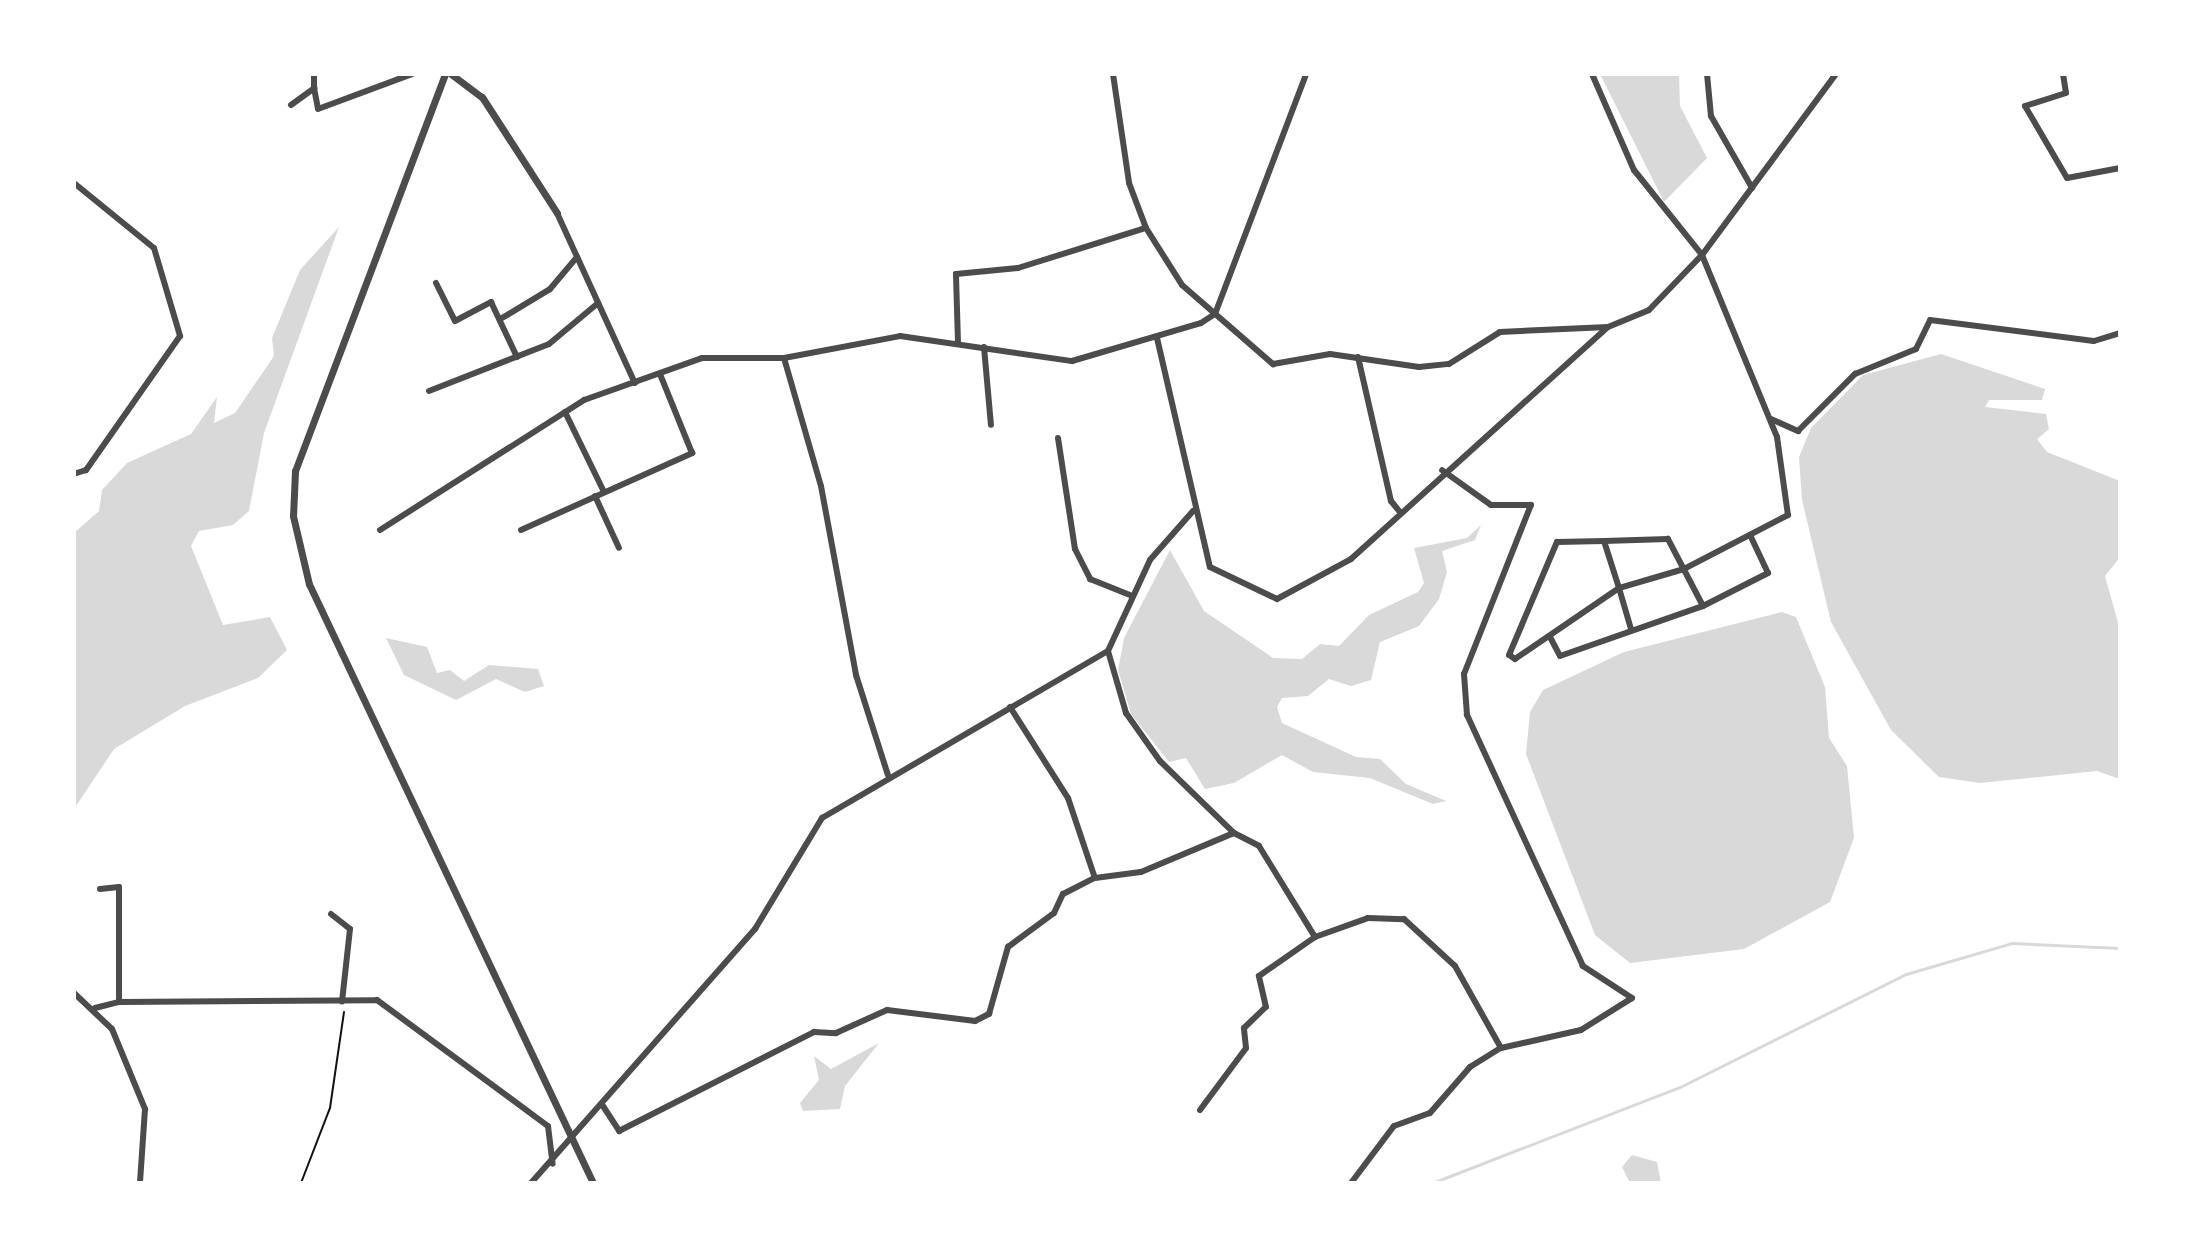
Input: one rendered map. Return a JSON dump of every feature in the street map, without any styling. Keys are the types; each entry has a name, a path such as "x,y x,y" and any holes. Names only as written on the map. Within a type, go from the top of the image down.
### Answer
{"street":[{"path":"314,74 318,109 412,74"},
{"path":"593,1183 309,584 293,516 295,471 448,74 482,97 557,213 635,383"},
{"path":"1113,74 1120,149 1146,228 1171,273 1273,364 1358,357 1449,364 1500,332 1608,327"},
{"path":"380,530 565,412 713,356 784,358 900,336 1072,361 1157,338 1215,314 1306,74"},
{"path":"1592,74 1634,170 1702,255 1771,419 1788,515 1684,569 1619,588 1515,659 1509,655 1557,542 1668,539 1684,569 1703,606"},
{"path":"1707,74 1711,116 1752,188"},
{"path":"1157,338 1193,511 1210,567 1277,599 1351,559 1442,470 1608,327 1649,310 1702,255 1836,74"},
{"path":"2063,74 2066,93 2025,106 2067,178 2120,168"},
{"path":"291,105 314,88"},
{"path":"74,183 154,248 180,336 86,470 74,474"},
{"path":"958,343 956,274 1018,268 1146,228"},
{"path":"502,318 550,289 577,257"},
{"path":"436,283 455,321 491,302 502,318 517,357"},
{"path":"429,391 549,344 598,303"},
{"path":"1771,419 1798,431 1855,374 1916,349 1930,320 2094,341 2120,333"},
{"path":"984,347 991,425"},
{"path":"1358,357 1387,486 1400,512"},
{"path":"784,358 821,486 856,675 888,775"},
{"path":"521,530 696,447 660,374"},
{"path":"565,412 604,492"},
{"path":"1058,438 1075,549 1090,579 1130,595"},
{"path":"1351,1183 1394,1126 1430,1113 1470,1067 1501,1048 1581,1030 1632,998 1583,966 1467,715 1464,674 1531,505 1491,505 1442,470"},
{"path":"595,496 619,548"},
{"path":"1193,511 1130,595 1108,651 1115,690 1144,742 1234,833 1259,846 1315,937"},
{"path":"1550,637 1560,656 1703,606 1768,573 1750,535"},
{"path":"1604,541 1631,629"},
{"path":"531,1183 553,1164 755,929 822,818 888,775 1108,651"},
{"path":"1010,707 1068,798 1095,878"},
{"path":"603,1106 619,1131 814,1032 836,1033 887,1010 975,1021 989,1014 1008,947 1054,913 1063,894 1095,878 1141,872 1234,833"},
{"path":"100,889 119,887 119,1002"},
{"path":"331,914 350,929 342,1002"},
{"path":"1200,1110 1246,1048 1244,1028 1266,1007 1259,976 1315,937 1368,918 1404,919 1455,966 1501,1048"},
{"path":"74,993 95,1008 112,1029 145,1109 140,1183"},
{"path":"95,1008 119,1002 377,1000 548,1126 553,1164"}],"path":[{"path":"301,1183 338,1079 342,1002"}],"shaded area":[{"path":"1600,74 1679,74 1680,106 1707,158 1664,202"},
{"path":"339,227 264,433 249,511 233,525 199,531 191,546 223,625 270,617 287,650 258,678 185,706 114,749 74,809 74,533 99,511 102,490 127,463 191,434 217,397 214,423 235,413 274,356 272,338 300,270"},
{"path":"1941,354 2045,389 2042,400 1989,400 1985,407 2046,414 2049,429 2037,439 2047,452 2120,481 2120,557 2105,576 2120,630 2120,779 2097,771 1980,783 1939,777 1891,730 1831,622 1802,500 1799,457 1811,428 1863,375"},
{"path":"1481,525 1475,540 1442,551 1447,572 1439,599 1419,626 1380,642 1371,680 1351,686 1329,679 1308,696 1282,698 1277,707 1282,723 1356,757 1380,759 1406,784 1446,801 1433,804 1370,778 1313,772 1282,755 1234,783 1205,789 1186,758 1169,762 1131,714 1118,670 1124,638 1170,550 1204,611 1273,658 1302,659 1320,644 1339,646 1369,615 1418,592 1424,583 1414,548 1467,538"},
{"path":"1782,612 1796,617 1825,687 1829,738 1847,766 1854,838 1830,902 1744,949 1630,963 1595,935 1526,754 1530,712 1543,690 1624,652"},
{"path":"386,638 427,647 437,673 450,670 464,681 489,665 538,669 544,686 525,692 496,679 456,700 404,675"},
{"path":"879,1043 845,1086 840,1109 803,1111 800,1103 819,1080 814,1056 831,1069"},
{"path":"1632,1155 1657,1162 1661,1183 1630,1183 1622,1167"}],"waterway":[{"path":"1432,1183 1680,1087 1906,974 2012,943 2120,948"}]}
